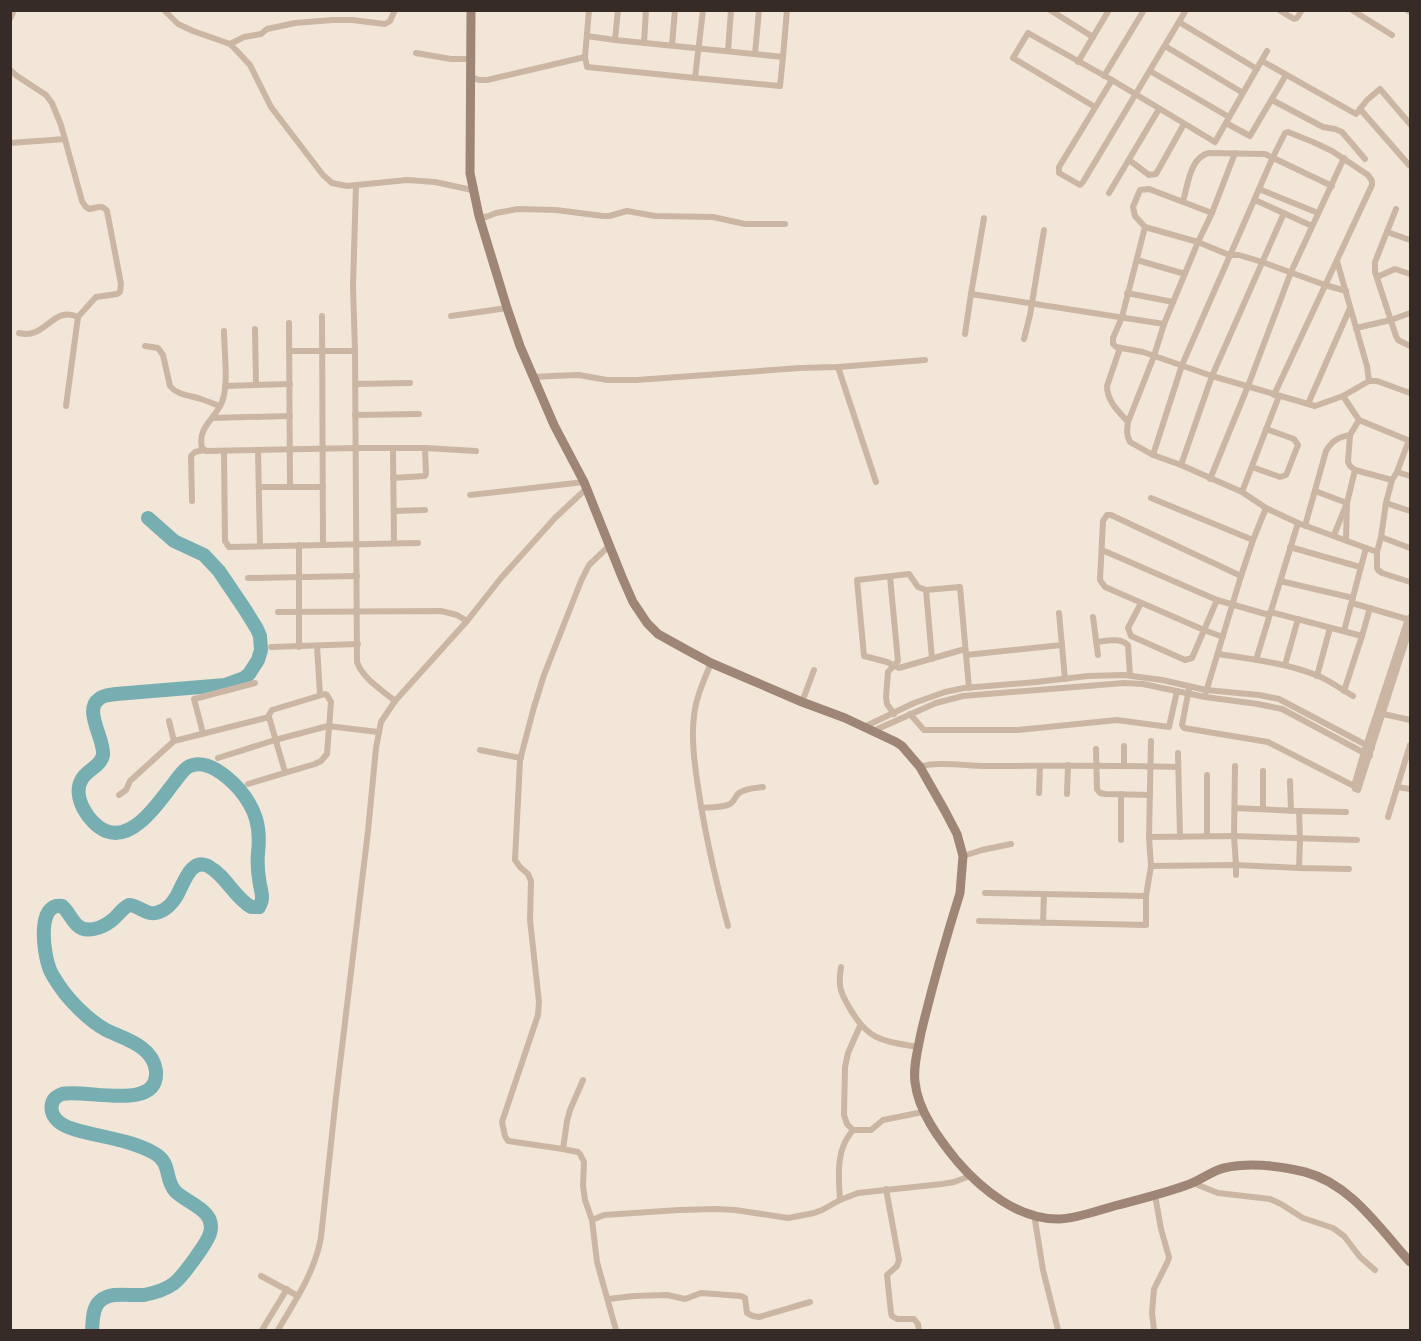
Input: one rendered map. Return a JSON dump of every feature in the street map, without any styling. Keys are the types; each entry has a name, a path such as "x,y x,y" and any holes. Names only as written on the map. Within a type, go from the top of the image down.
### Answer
{"street":[{"path":"10,19 14,10"},
{"path":"164,10 178,24 230,44 250,66 271,107 323,176 332,183 356,185 416,180 472,190"},
{"path":"230,44 244,37 261,34 267,29 296,23 342,20 385,24 390,21 394,10"},
{"path":"471,10 471,59 475,79 470,162 472,190 482,216 507,308 520,346 538,377 554,425 585,485 633,602 647,623 658,634 711,663 845,718 902,746 923,766 967,855 960,893 927,1008 918,1047 914,1080 923,1112 945,1145 970,1176 997,1198 1049,1218 1071,1217 1155,1195 1196,1182 1227,1168 1267,1166 1304,1172 1324,1179 1358,1204 1410,1262"},
{"path":"589,10 585,57 587,67 780,86 787,10"},
{"path":"615,40 618,10"},
{"path":"644,43 646,10"},
{"path":"672,45 675,10"},
{"path":"695,78 703,10"},
{"path":"728,51 732,10"},
{"path":"755,54 759,10"},
{"path":"1050,10 1093,37"},
{"path":"1104,76 1144,10"},
{"path":"1112,80 1059,167 1061,175 1080,185 1186,10"},
{"path":"1279,10 1294,19 1302,10"},
{"path":"1352,10 1392,35"},
{"path":"1078,62 1107,11"},
{"path":"1179,22 1257,69"},
{"path":"1095,107 1013,58 1028,33 1215,142 1268,51"},
{"path":"587,36 783,57"},
{"path":"1165,46 1243,93"},
{"path":"416,53 445,58 471,59"},
{"path":"475,79 487,80 585,57"},
{"path":"1262,61 1356,114 1366,100 1380,89 1410,124"},
{"path":"10,70 46,95 52,103 65,139 82,201 89,208 103,207 107,211 121,290 117,294 96,297 78,317 66,406"},
{"path":"1150,71 1250,136 1286,75"},
{"path":"1272,100 1323,126 1342,132 1365,159"},
{"path":"1109,193 1159,109"},
{"path":"1360,109 1409,165"},
{"path":"1129,160 1149,175 1156,174 1184,124"},
{"path":"1153,455 1182,365 1285,133 1288,132 1313,142 1344,158 1368,175 1372,185 1336,260 1277,395 1242,492"},
{"path":"10,142 65,139"},
{"path":"1234,153 1212,213 1164,324 1128,422 1127,436 1130,442 1153,455 1242,492 1266,508 1298,523 1377,552"},
{"path":"1184,201 1192,168 1198,158 1205,154 1265,154 1332,186"},
{"path":"1210,478 1291,272 1344,158"},
{"path":"356,185 353,277 356,384 357,662 359,669 395,701"},
{"path":"1212,213 1149,189 1140,190 1133,210 1135,216 1145,227 1198,242 1229,255 1239,255 1262,262 1346,291"},
{"path":"1259,189 1318,213"},
{"path":"1255,200 1312,226"},
{"path":"482,216 518,209 603,216 627,211 655,216 713,217 745,224 785,224"},
{"path":"1396,209 1375,262 1375,272 1398,340 1410,346"},
{"path":"1180,465 1212,376 1284,213"},
{"path":"965,334 984,218"},
{"path":"1145,227 1122,317 1112,342 1116,346 1143,352 1212,376 1315,406 1343,396 1369,381 1377,381 1410,393"},
{"path":"1024,339 1044,230"},
{"path":"1387,232 1410,240"},
{"path":"1137,260 1185,274"},
{"path":"1336,260 1369,381"},
{"path":"1377,278 1395,269 1410,273"},
{"path":"1127,293 1173,302"},
{"path":"971,294 1164,324"},
{"path":"1308,404 1350,307"},
{"path":"451,316 507,308"},
{"path":"1356,328 1410,313"},
{"path":"19,333 35,332 63,314 78,317"},
{"path":"322,316 323,544"},
{"path":"289,323 291,487"},
{"path":"255,329 256,385"},
{"path":"204,450 201,436 222,402 225,386 224,331"},
{"path":"145,346 160,349 172,390 220,406"},
{"path":"1120,348 1107,391 1110,401 1128,422"},
{"path":"289,351 355,351"},
{"path":"538,377 579,375 607,380 637,380 925,360"},
{"path":"838,367 876,482"},
{"path":"356,384 410,383"},
{"path":"225,386 290,384"},
{"path":"1343,396 1359,420 1410,440 1392,480 1377,552 1377,568 1380,572 1410,582"},
{"path":"355,415 419,414"},
{"path":"212,418 290,416"},
{"path":"1359,420 1350,435 1348,462 1350,466 1356,470 1392,480"},
{"path":"1252,467 1280,477 1286,475 1298,445 1294,440 1266,429"},
{"path":"1305,526 1326,452 1331,443 1350,435"},
{"path":"192,501 191,456 195,452 204,450 208,452 425,448 476,451"},
{"path":"393,478 424,476 426,474 425,448"},
{"path":"393,449 394,543"},
{"path":"258,450 260,546"},
{"path":"224,451 226,543 231,547 418,543"},
{"path":"1335,535 1356,470"},
{"path":"1397,472 1410,476"},
{"path":"470,495 585,485"},
{"path":"278,1330 314,1267 319,1251 378,732 381,722 395,701 585,485"},
{"path":"259,487 323,487"},
{"path":"1315,491 1347,503"},
{"path":"1151,498 1253,540"},
{"path":"1346,540 1347,503"},
{"path":"1386,503 1410,511"},
{"path":"1205,697 1241,576 1266,508"},
{"path":"394,511 425,510"},
{"path":"1223,637 1102,584 1100,580 1103,521 1107,515 1112,515 1241,576"},
{"path":"1256,660 1298,523"},
{"path":"1381,537 1410,548"},
{"path":"299,545 299,647"},
{"path":"609,546 590,565 581,581 544,675 521,758 515,860 528,874 531,881 530,920 539,1002 538,1015 502,1122 508,1141 578,1152 583,1157 585,1200 592,1220 597,1262 616,1330"},
{"path":"1290,546 1360,567"},
{"path":"1344,631 1366,548"},
{"path":"1102,550 1217,600 1362,636"},
{"path":"969,688 965,652 960,587 926,590 918,587 909,574 857,580 864,656 899,668 965,652 1062,645"},
{"path":"248,578 357,576"},
{"path":"890,577 898,661 888,672 886,698 897,720"},
{"path":"1190,686 1182,725 1184,728 1268,742 1358,790 1368,750 1410,618 1280,581"},
{"path":"926,590 932,659"},
{"path":"1141,603 1128,628 1131,636 1185,660 1192,658 1217,600"},
{"path":"1344,691 1370,608"},
{"path":"278,612 441,611 457,615 467,621"},
{"path":"1059,613 1065,679"},
{"path":"1093,616 1098,656"},
{"path":"1285,665 1298,619"},
{"path":"1317,675 1330,628"},
{"path":"1380,713 1410,628"},
{"path":"1096,642 1121,640 1126,642 1130,675"},
{"path":"271,647 358,644"},
{"path":"317,646 320,695"},
{"path":"1218,654 1285,665 1317,675 1353,696"},
{"path":"711,663 698,695 694,716 694,751 701,808 728,926"},
{"path":"803,700 814,670"},
{"path":"868,729 894,712 945,692 1107,675 1130,675 1206,690 1279,699 1368,750"},
{"path":"203,733 194,699 255,683"},
{"path":"868,729 897,720 936,703 963,696 1110,683 1143,684 1188,694 1282,709 1368,750"},
{"path":"910,714 924,730 1018,730 1117,720 1169,727 1177,691"},
{"path":"248,784 315,764 324,759 327,754 330,699 327,694 272,710 269,715 285,772"},
{"path":"1380,713 1410,720"},
{"path":"119,795 126,790 130,781 174,741 269,717"},
{"path":"169,721 174,741"},
{"path":"219,758 328,726 378,732"},
{"path":"979,921 1146,925 1146,896 1151,866 1149,837 1151,741"},
{"path":"1388,817 1410,745"},
{"path":"1124,766 1125,746"},
{"path":"1096,749 1097,789 1100,793 1150,795"},
{"path":"480,750 521,758"},
{"path":"1178,753 1180,837"},
{"path":"923,766 938,764 1178,767"},
{"path":"1067,794 1068,765"},
{"path":"1039,793 1040,766"},
{"path":"1235,766 1236,875"},
{"path":"1263,771 1263,809"},
{"path":"1207,775 1207,836"},
{"path":"1290,781 1291,811"},
{"path":"701,808 728,805 742,791 763,787"},
{"path":"1397,787 1410,789"},
{"path":"1121,840 1122,794"},
{"path":"1235,808 1346,812"},
{"path":"1299,811 1299,868"},
{"path":"1149,837 1234,836 1357,840"},
{"path":"967,855 1011,844"},
{"path":"1151,866 1236,865 1350,869"},
{"path":"985,894 1146,896"},
{"path":"1043,923 1044,894"},
{"path":"842,967 840,989 860,1026 879,1039 918,1047"},
{"path":"860,1026 848,1053 845,1067 844,1115 847,1124 853,1130 872,1130 883,1120 923,1112"},
{"path":"563,1149 567,1121 583,1080"},
{"path":"840,1200 841,1151 853,1130"},
{"path":"592,1220 604,1215 717,1209 788,1218 814,1213 858,1193 942,1184 970,1176"},
{"path":"1196,1182 1218,1193 1270,1199 1303,1218 1333,1228 1344,1236 1360,1257 1375,1270"},
{"path":"886,1189 899,1260 897,1266 888,1275 891,1313 894,1318 914,1319 919,1330"},
{"path":"1154,1330 1152,1313 1154,1289 1169,1257 1155,1195"},
{"path":"1034,1214 1043,1270 1058,1330"},
{"path":"261,1276 298,1296"},
{"path":"262,1330 286,1289"},
{"path":"608,1299 661,1295 685,1299 701,1293 741,1296 745,1298 747,1313 759,1317 810,1302"}],"waterway":[{"path":"92,1330 93,1315 96,1307 104,1298 115,1295 148,1294 166,1288 177,1281 204,1244 210,1233 211,1225 205,1213 175,1191 166,1166 160,1157 129,1143 68,1127 53,1115 52,1103 57,1096 72,1093 133,1095 146,1091 154,1084 156,1071 154,1062 144,1049 106,1030 92,1020 71,1001 60,986 50,970 45,951 44,930 48,912 54,907 62,906 77,925 89,930 107,924 129,905 151,913 159,912 174,900 192,869 202,864 214,870 251,907 259,907 262,899 258,869 259,835 253,811 239,789 229,779 209,766 188,767 144,818 126,831 116,833 106,831 88,816 80,801 79,786 82,779 100,762 103,755 93,710 99,699 116,694 225,685 249,674 261,650 257,629 219,571 204,555 174,541 148,518"}]}
